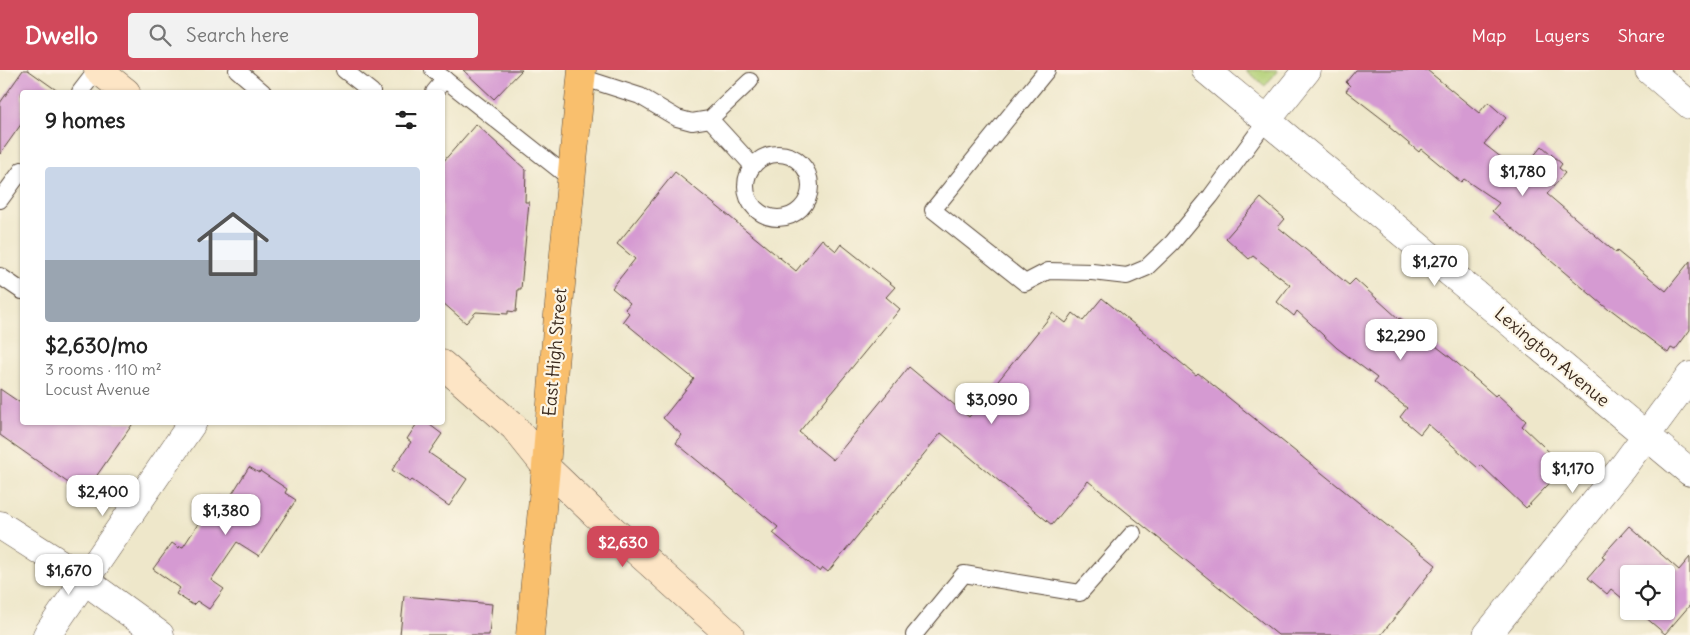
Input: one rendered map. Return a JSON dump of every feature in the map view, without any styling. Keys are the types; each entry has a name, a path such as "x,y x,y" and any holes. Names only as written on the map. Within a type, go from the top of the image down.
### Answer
{"main road":[{"name":"East High Street","path":"530,635 558,315 582,73"}],"street":[{"path":"97,70 123,90"},
{"name":"Lexington Avenue","path":"1206,70 1690,472"},
{"path":"1267,120 1307,70"},
{"path":"1649,70 1690,105"},
{"path":"445,367 514,427 546,467 593,512 730,635"},
{"path":"1486,635 1622,468 1690,376"},
{"path":"47,635 191,425"},
{"path":"0,524 85,581 160,635"}],"lane":[{"path":"82,90 97,70"},
{"path":"237,70 261,90"},
{"path":"344,70 369,90"},
{"path":"1047,70 933,210 1025,284 1048,272 1092,272 1127,276 1146,268 1172,243 1199,211 1267,120"},
{"path":"582,73 640,96 677,118 692,122 710,119 750,80"},
{"path":"435,90 439,75 571,179"},
{"path":"710,119 752,165"},
{"path":"0,200 20,173"},
{"path":"0,276 20,290"},
{"path":"914,635 964,574 1080,593 1133,533"}],"green space":[{"path":"1246,70 1278,70 1265,86"}],"building":[{"path":"23,70 28,70 56,90 20,90 20,126 0,154 0,103"},
{"path":"463,70 522,70 494,99"},
{"path":"1356,70 1427,70 1479,113 1488,102 1506,118 1484,144 1520,172 1542,146 1562,164 1559,168 1565,173 1547,194 1616,253 1617,251 1666,291 1690,261 1690,330 1675,350 1671,348 1668,353 1609,310 1492,211 1499,203 1464,179 1461,182 1421,149 1419,152 1389,127 1390,125 1346,91 1350,86 1346,82"},
{"path":"476,124 526,170 525,202 529,202 521,289 518,289 516,312 508,311 508,314 476,312 466,323 445,305 445,160"},
{"path":"675,172 796,271 822,239 836,251 841,244 895,287 886,297 900,309 799,432 833,460 909,367 969,417 1053,313 1066,323 1073,313 1083,321 1102,298 1436,565 1381,635 1278,635 1088,481 1052,525 941,433 828,572 823,568 820,572 773,533 778,527 676,443 682,435 663,418 694,379 623,321 629,313 625,309 630,303 612,288 635,259 617,244"},
{"path":"1261,198 1285,219 1278,227 1349,285 1355,279 1399,319 1450,357 1495,396 1497,394 1526,421 1522,426 1565,467 1526,508 1481,465 1478,468 1428,424 1420,434 1400,417 1407,408 1374,382 1377,378 1337,348 1297,311 1294,316 1277,302 1290,285 1253,256 1249,259 1226,238"},
{"path":"0,389 20,403 20,425 132,425 84,494 0,435"},
{"path":"416,425 430,425 442,434 429,453 467,479 449,506 412,480 410,482 392,470 411,442 407,439"},
{"path":"249,467 259,473 260,471 287,489 285,493 296,500 259,556 237,542 211,580 224,589 209,609 197,601 193,605 176,594 180,588 153,569 172,543 179,548 180,546 183,547 217,495 227,502"},
{"path":"1629,526 1673,565 1620,565 1620,596 1611,589 1607,594 1588,578 1605,558 1602,556"},
{"path":"1690,557 1690,605 1665,634 1649,620 1675,620 1675,566 1679,570"},
{"path":"404,596 492,604 489,635 400,635"}]}
